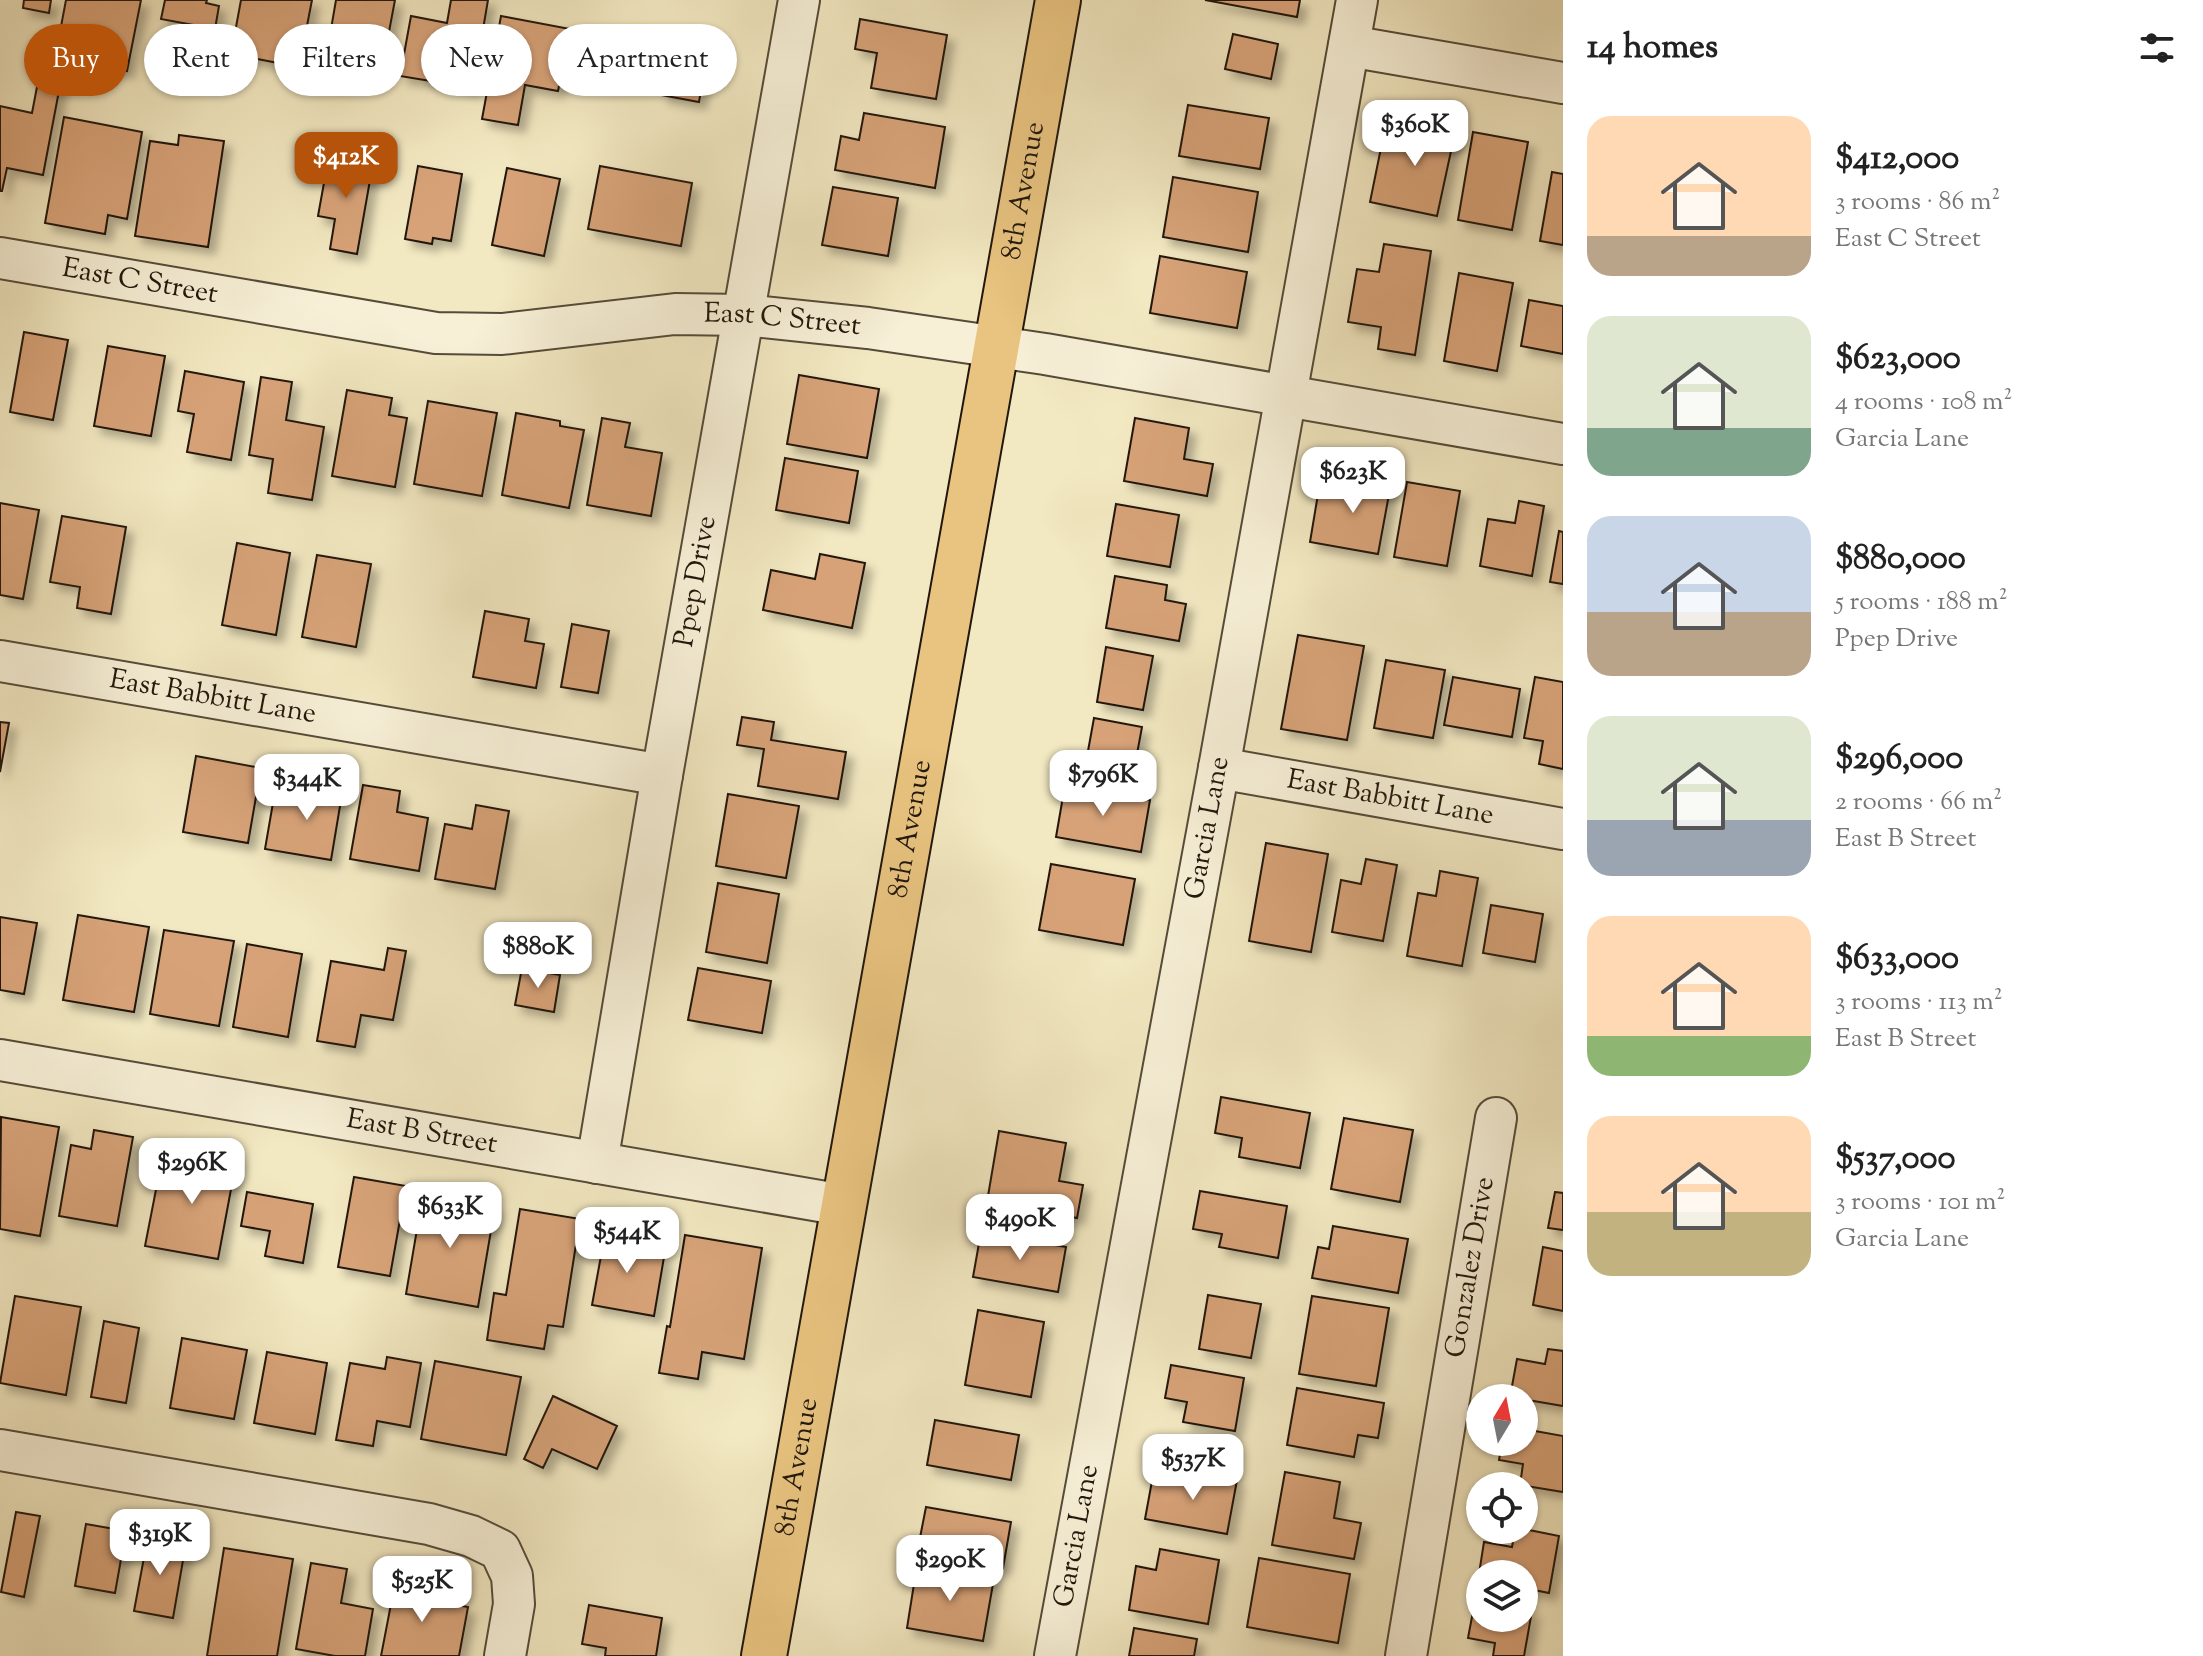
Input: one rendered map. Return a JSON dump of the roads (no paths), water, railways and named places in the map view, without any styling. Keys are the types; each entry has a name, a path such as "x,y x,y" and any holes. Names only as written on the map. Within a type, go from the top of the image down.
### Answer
{"main road":[{"name":"8th Avenue","path":"764,1656 1058,0"}],"street":[{"name":"Ppep Drive","path":"597,1163 799,0"},
{"name":"Garcia Lane","path":"1055,1656 1357,0"},
{"path":"1349,46 1563,83"},
{"name":"East C Street","path":"0,258 436,333 502,334 675,314 744,315 868,328 1286,395 1563,444"},
{"name":"East Babbitt Lane","path":"0,661 662,775"},
{"name":"East Babbitt Lane","path":"1219,768 1563,829"},
{"name":"East B Street","path":"0,1060 843,1205"},
{"name":"Gonzalez Drive","path":"1406,1656 1496,1118"},
{"path":"0,1450 429,1524 471,1536 500,1550 512,1576 514,1604 505,1656"}]}
